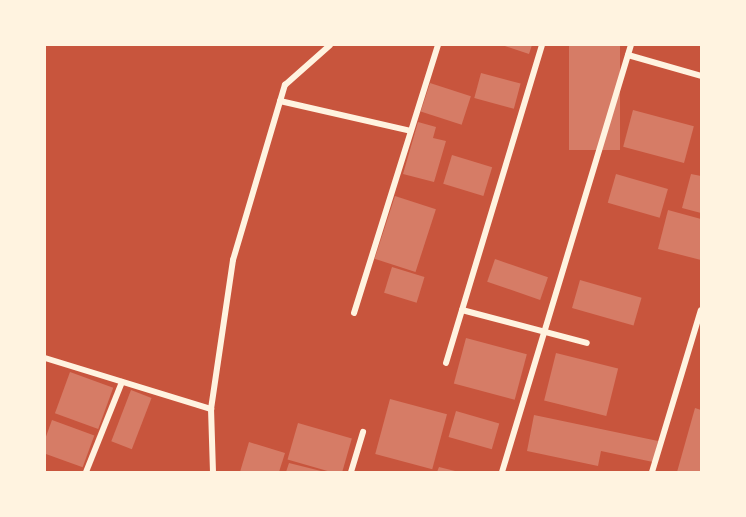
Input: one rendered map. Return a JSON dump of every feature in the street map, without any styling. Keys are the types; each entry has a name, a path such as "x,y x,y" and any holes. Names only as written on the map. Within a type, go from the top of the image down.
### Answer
{"street":[{"path":"213,472 211,409 233,261 280,101 295,72 330,45"},
{"path":"354,313 438,45"},
{"path":"446,363 543,45"},
{"path":"502,472 631,45"},
{"path":"628,55 701,76"},
{"path":"280,101 411,131"},
{"path":"462,310 587,343"},
{"path":"652,472 701,310"},
{"path":"45,358 211,409"},
{"path":"86,472 122,382"},
{"path":"351,472 363,432"}],"building":[{"path":"502,45 532,45 529,54"},
{"path":"569,45 620,45 620,150 569,150"},
{"path":"481,73 521,84 514,109 474,98"},
{"path":"430,83 471,96 462,125 421,112"},
{"path":"633,110 694,126 684,163 623,147"},
{"path":"418,122 436,127 433,138 446,141 434,182 403,174"},
{"path":"452,155 492,167 483,196 443,184"},
{"path":"616,174 668,189 660,218 608,203"},
{"path":"691,174 701,176 701,213 682,208"},
{"path":"395,196 436,209 416,272 375,259"},
{"path":"668,210 701,219 701,260 658,249"},
{"path":"495,259 548,277 540,300 487,282"},
{"path":"392,267 425,277 417,303 384,293"},
{"path":"580,280 642,298 634,326 572,308"},
{"path":"466,338 527,354 515,400 454,383"},
{"path":"556,353 618,368 606,416 544,401"},
{"path":"70,372 113,388 98,429 55,413"},
{"path":"131,390 152,398 132,449 111,441"},
{"path":"390,399 447,414 432,469 375,454"},
{"path":"695,408 701,410 701,472 677,472"},
{"path":"456,411 499,423 492,449 449,437"},
{"path":"534,415 658,441 653,462 601,451 598,466 527,451"},
{"path":"52,420 94,435 83,467 45,454 45,439"},
{"path":"298,423 352,438 342,472 331,472 288,460"},
{"path":"249,442 285,453 279,472 240,472"},
{"path":"289,463 321,471 321,472 286,472"},
{"path":"439,467 455,471 455,472 437,472"}]}
